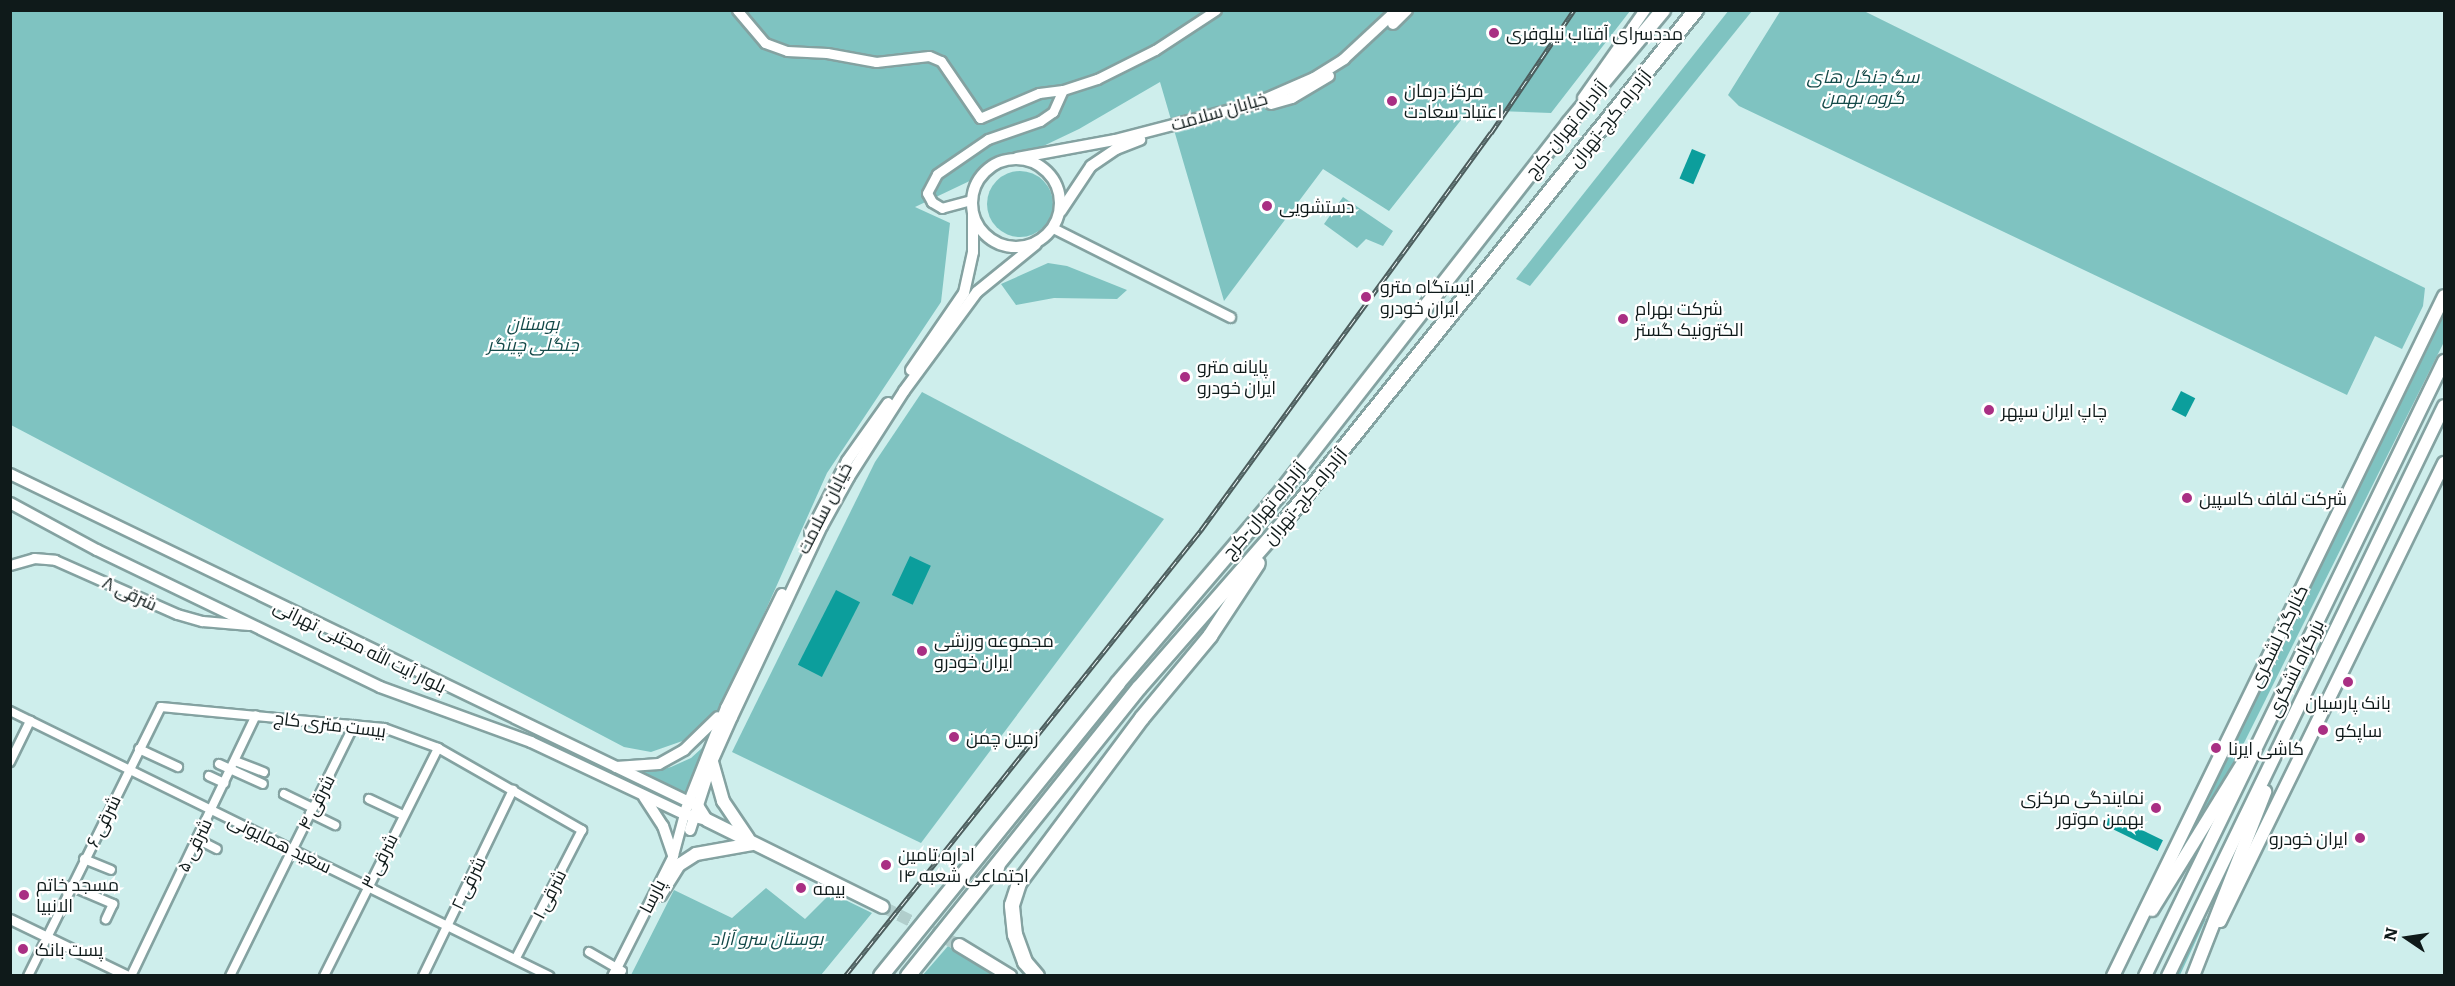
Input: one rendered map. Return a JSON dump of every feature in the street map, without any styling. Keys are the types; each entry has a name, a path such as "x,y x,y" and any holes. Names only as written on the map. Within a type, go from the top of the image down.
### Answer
{"highway":[{"name":"آزادراه تهران-کرج","path":"881,975 1118,683 1277,497 1569,123 1663,10"},
{"name":"آزادراه کرج-تهران","path":"908,975 1139,688 1285,521 1696,10"},
{"path":"1037,975 1026,962 1015,935 1012,905 1019,883 1142,718 1210,636 1285,521"}],"main road":[{"name":"خیابان سلامت","path":"1017,159 1115,140 1254,104 1314,78 1344,59 1397,10"},
{"name":"خیابان سلامت","path":"1061,211 1090,166 1101,156 1149,137 1292,98 1316,86 1365,50 1407,10"},
{"path":"1569,123 1596,76 1645,10"},
{"path":"1017,159 1041,167 1050,176 1061,211 1055,229 1036,244 1003,245 989,238 973,214 971,200 981,175 991,166 1017,159"},
{"name":"خیابان سلامت","path":"684,814 726,708 848,461 964,293 973,252 973,214"},
{"name":"خیابان سلامت","path":"690,830 701,815 712,762 822,526 849,477 904,391 977,292 1036,244"},
{"name":"کنارگذر لشگری","path":"2115,971 2445,296"},
{"name":"بزرگراه لشگری","path":"2145,975 2445,361"},
{"name":"بزرگراه لشگری","path":"2168,975 2445,406"},
{"path":"2193,975 2445,463"},
{"name":"بلوار آیت الله مجتبی تهرانی","path":"10,474 609,766 688,802 701,815"},
{"name":"بلوار آیت الله مجتبی تهرانی","path":"10,503 252,626 380,687 531,742 684,814 701,815"},
{"path":"2193,975 2306,693"},
{"path":"609,766 638,768 659,764 708,731 726,708"},
{"path":"2115,971 2267,725"},
{"path":"712,762 723,801 753,844"},
{"path":"637,791 656,813 673,855"},
{"path":"701,815 753,844 882,908"},
{"path":"660,895 679,865 696,854 753,844"},
{"path":"959,945 1010,975"}],"street":[{"path":"737,10 765,44 787,51 827,53 876,62 929,56 945,67 980,118 1039,93 1063,90 1097,79 1155,50 1216,10"},
{"path":"971,200 942,208 932,202 927,193 938,174 988,139 1040,121 1053,112 1063,90"},
{"path":"1055,229 1230,317"},
{"name":"۸ شرقی","path":"10,565 34,558 55,560 177,614 202,621 252,626"},
{"name":"بیست متری کاج","path":"161,706 384,728 438,748 582,830"},
{"name":"۶ شرقی","path":"28,975 161,706"},
{"name":"سعید همایونی","path":"10,711 549,975"},
{"name":"۵ شرقی","path":"130,975 256,716"},
{"path":"10,762 30,721"},
{"name":"۴ شرقی","path":"230,975 354,725"},
{"name":"۳ شرقی","path":"324,975 366,885 438,748"},
{"path":"139,749 178,767"},
{"path":"234,761 264,772"},
{"path":"219,764 230,771 263,784"},
{"path":"209,776 224,783"},
{"name":"۲ شرقی","path":"423,975 513,790"},
{"path":"284,794 335,825"},
{"path":"369,799 403,815"},
{"name":"پارسا","path":"618,972 673,855 684,814"},
{"name":"۱ شرقی","path":"516,958 582,830"},
{"name":"پارسا","path":"618,972 660,895 690,830"},
{"path":"197,839 217,849"},
{"path":"84,859 111,870"},
{"path":"71,886 113,904 106,919"},
{"path":"10,919 130,975"},
{"path":"589,952 618,972"}],"green space":[{"path":"1729,10 1752,11 1530,286 1516,279"},
{"name":"سگ جنگل های گروه بهمن","path":"1781,10 1864,11 2425,288 2423,306 2402,349 2375,336 2347,395 1739,106 1728,95"},
{"name":"بوستان جنگلی چیتگر","path":"10,11 1630,11 1551,113 1469,110 1389,211 1323,169 1224,301 1160,82 1079,129 915,207 950,223 941,302 827,473 722,708 691,738 651,752 624,747 11,425"},
{"path":"1013,171 1027,171 1039,176 1048,185 1053,204 1051,217 1044,228 1027,237 1013,237 1001,232 992,223 987,211 987,197 992,185 1001,176"},
{"path":"1343,197 1393,231 1383,246 1366,239 1357,248 1324,224"},
{"path":"1048,263 1067,266 1127,290 1117,299 1054,298 1016,305 1001,284"},
{"path":"2444,315 2444,342 2216,799 2169,878"},
{"name":"مجموعه ورزشی ایران خودرو","path":"922,392 1164,519 921,843 732,752 875,462"},
{"path":"712,739 685,794 631,771 651,772 671,767 691,758"},
{"name":"بوستان سرو آزاد","path":"766,888 805,919 831,893 872,913 821,975 631,975 674,890 732,918"},
{"path":"2199,916 2206,919 2180,975 2174,976"},
{"path":"948,946 999,975 922,976"}],"shaded area":[{"path":"1692,149 1706,155 1693,184 1679,178"},
{"path":"2181,391 2195,398 2186,417 2171,410"},
{"path":"910,556 931,566 913,605 892,595"},
{"path":"836,590 860,602 822,677 798,665"},
{"path":"2109,814 2163,840 2158,851 2104,825"}],"tunnel":[{"path":"883,907 959,945"}],"railway":[{"path":"845,976 1201,530 1491,133 1574,10"}],"place":[{"name":"مددسرای آفتاب نیلوفری","path":"1494,33"},
{"name":"مرکز درمان اعتیاد سعادت","path":"1392,101"},
{"name":"دستشویی","path":"1267,206"},
{"name":"ایستگاه مترو ایران خودرو","path":"1366,297"},
{"name":"شرکت بهرام الکترونیک گستر","path":"1623,319"},
{"name":"پایانه مترو ایران خودرو","path":"1185,377"},
{"name":"چاپ ایران سپهر","path":"1989,410"},
{"name":"شرکت لفاف کاسپین","path":"2187,498"},
{"name":"مجموعه ورزشی ایران خودرو","path":"922,651"},
{"name":"بانک پارسیان","path":"2348,682"},
{"name":"ساپکو","path":"2323,730"},
{"name":"زمین چمن","path":"954,737"},
{"name":"کاشی ایرنا","path":"2216,748"},
{"name":"نمایندگی مرکزی بهمن موتور","path":"2156,808"},
{"name":"ایران خودرو","path":"2360,838"},
{"name":"اداره تامین اجتماعی شعبه ۱۴","path":"886,865"},
{"name":"بیمه","path":"801,888"},
{"name":"مسجد خاتم الانبیا","path":"24,895"},
{"name":"پست بانک","path":"23,949"}]}
